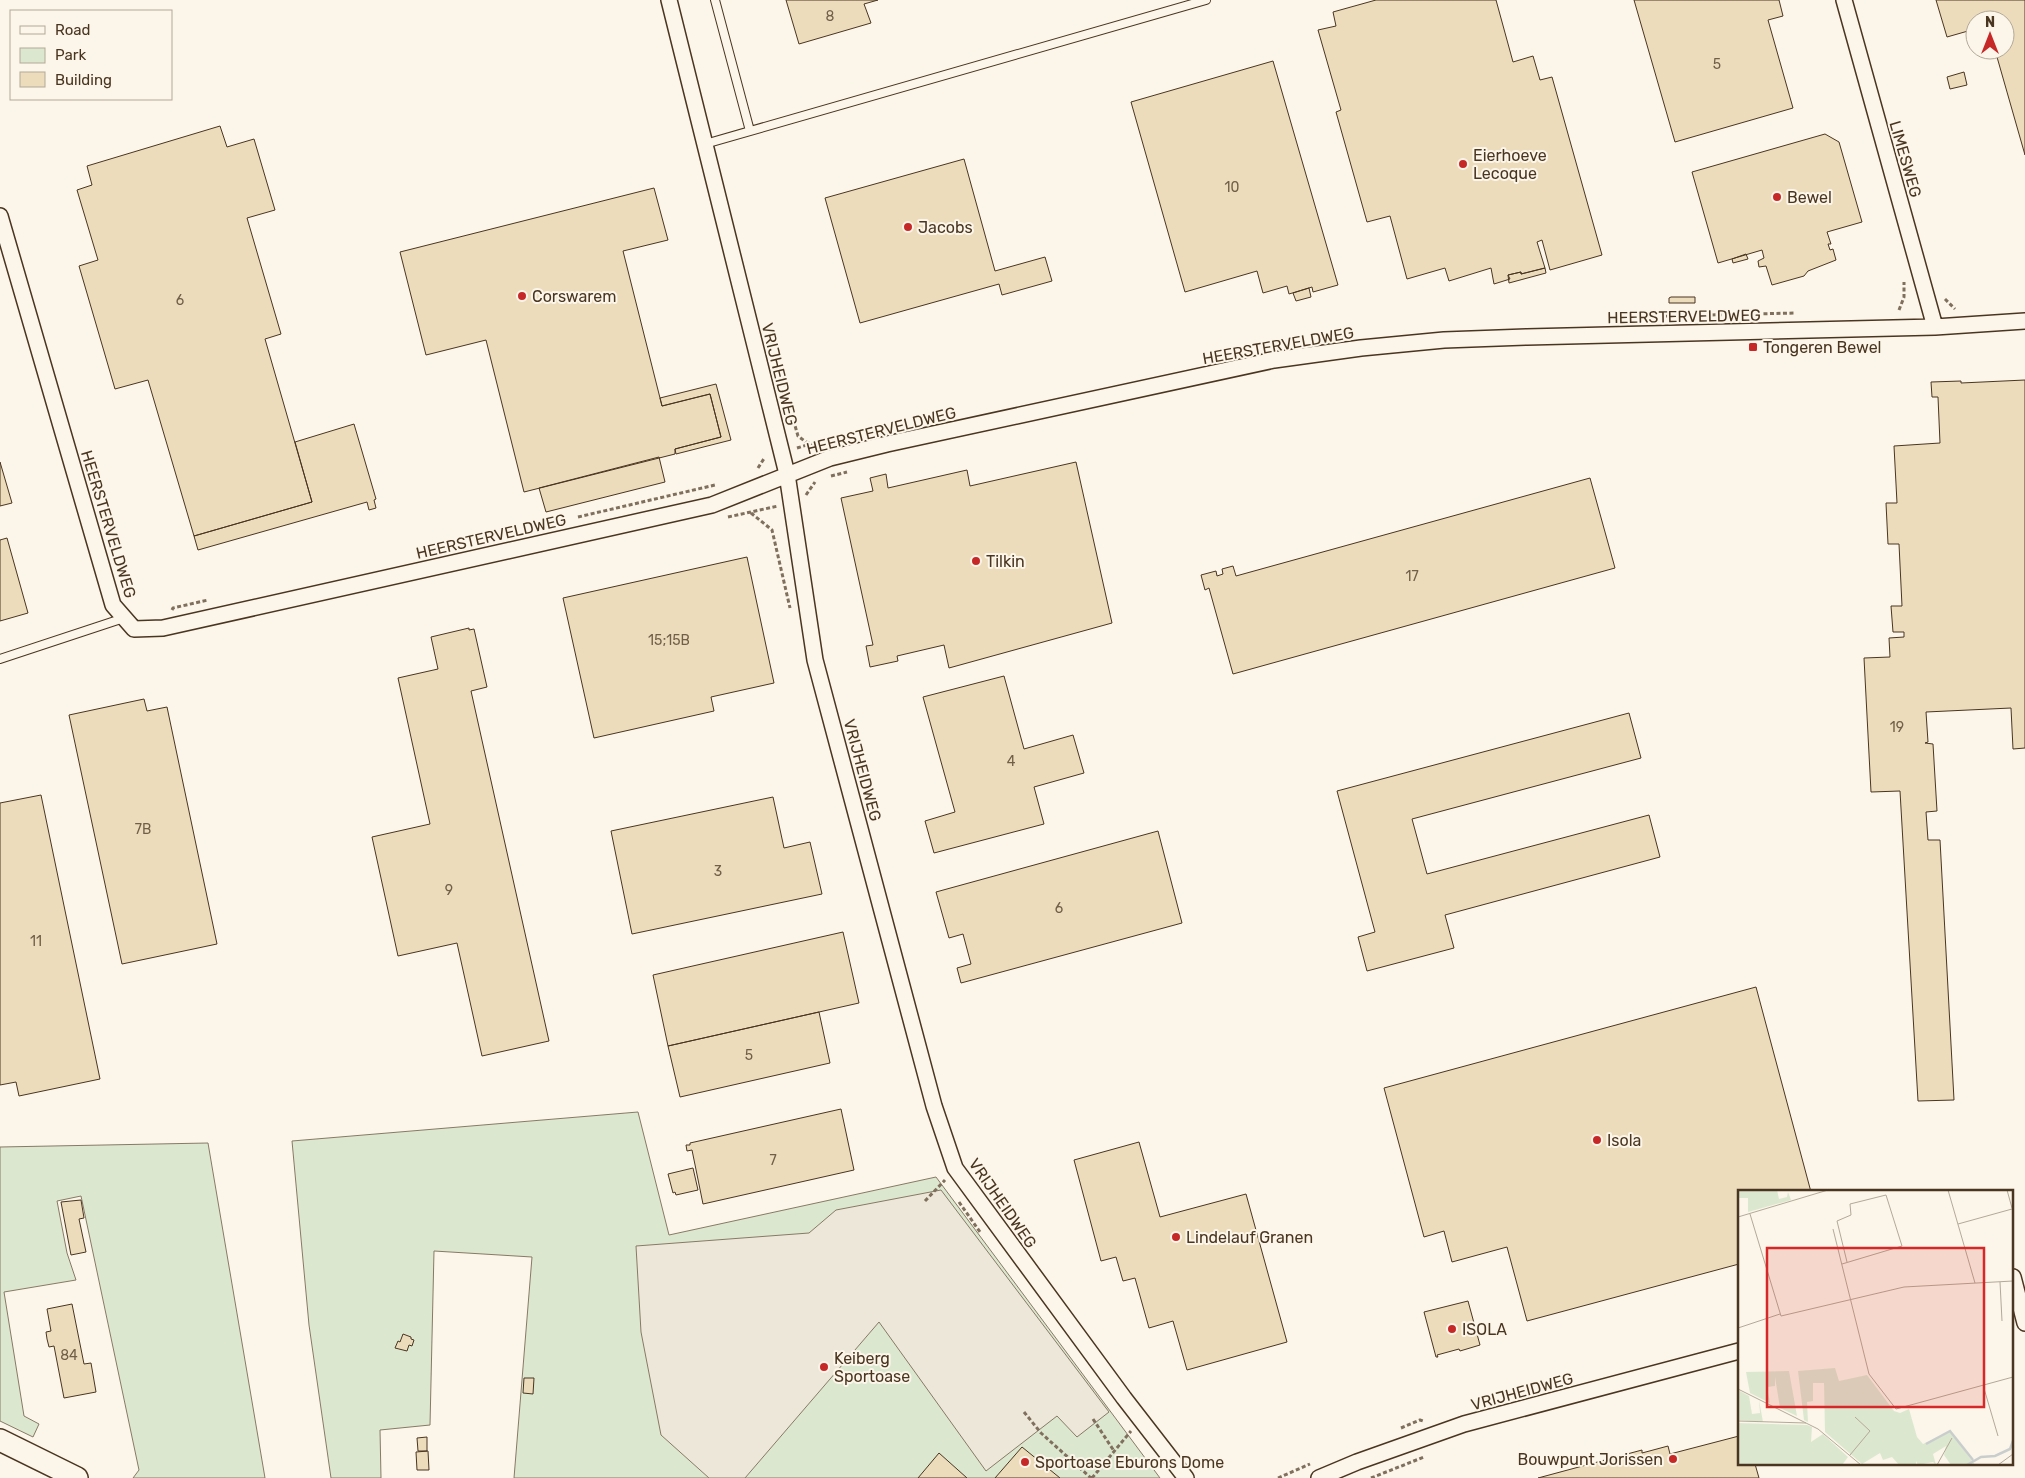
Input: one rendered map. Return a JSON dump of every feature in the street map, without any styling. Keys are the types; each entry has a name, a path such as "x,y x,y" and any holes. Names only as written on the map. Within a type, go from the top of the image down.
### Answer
{"main road":[{"path":"0,1440 77,1478"}],"street":[{"name":"VRIJHEIDWEG","path":"669,0 787,474 798,501 815,660 934,1106 955,1168 1183,1477"},
{"name":"LIMESWEG","path":"1844,0 1935,327"},
{"name":"HEERSTERVELDWEG","path":"0,216 113,605 134,629 163,628 712,505 830,458 1274,360 1351,349 1444,340 1935,327 2025,321"},
{"path":"2016,1276 2025,1323"},
{"name":"VRIJHEIDWEG","path":"1319,1478 1356,1462 1464,1424 1738,1350"}],"lane":[{"path":"714,0 750,131"},
{"path":"705,144 1206,0"},
{"path":"0,660 124,618"}],"path":[{"path":"754,471 765,459 766,451"},
{"path":"825,478 852,471"},
{"path":"742,514 798,501 820,480"},
{"path":"574,518 723,483"},
{"path":"163,628 173,608 211,599"},
{"path":"1024,1412 1041,1434 1092,1478 1141,1419"},
{"path":"1093,1419 1114,1451"}],"green space":[{"name":"Keiberg Sportoase","path":"638,1112 669,1235 936,1177 1160,1478 514,1478 532,1257 434,1251 430,1425 380,1430 381,1478 331,1478 309,1325 292,1141"},
{"path":"208,1143 265,1478 133,1478 139,1470 81,1196 57,1201 67,1253 76,1280 4,1292 24,1416 39,1424 33,1437 0,1421 0,1147"}],"shaded area":[{"name":"Keiberg Sportoase","path":"941,1190 1109,1412 1077,1437 1057,1416 986,1471 879,1322 745,1478 709,1478 661,1435 641,1332 636,1246 809,1233 836,1210"}],"building":[{"path":"786,0 878,0 864,4 871,23 799,44"},
{"name":"Eierhoeve Lecoque","path":"1376,0 1496,0 1513,62 1533,56 1540,80 1552,77 1602,255 1550,270 1542,240 1537,242 1545,268 1508,275 1510,279 1494,284 1491,268 1449,281 1445,268 1407,279 1390,216 1367,222 1336,112 1341,110 1318,30 1336,26 1333,12"},
{"path":"1634,0 1779,0 1783,16 1768,20 1793,108 1675,142"},
{"path":"1936,0 2025,0 2025,155 1998,60 2015,60 2015,10 1965,10 1965,32 1947,37"},
{"path":"1273,61 1338,285 1313,292 1312,287 1289,294 1287,286 1263,293 1257,271 1185,292 1131,102"},
{"path":"1964,72 1967,85 1950,89 1947,77"},
{"path":"220,126 227,147 254,139 275,210 247,218 281,334 265,339 312,502 194,536 148,380 115,389 79,266 98,260 77,190 92,185 87,166"},
{"name":"Bewel","path":"1825,134 1839,142 1862,222 1827,232 1831,244 1828,244 1830,250 1833,249 1836,260 1808,271 1804,276 1772,285 1766,266 1759,267 1758,261 1764,258 1762,250 1718,263 1692,172"},
{"name":"Jacobs","path":"964,159 995,271 1045,257 1052,281 1002,295 999,284 860,323 825,198"},
{"name":"Corswarem","path":"654,188 668,240 623,251 662,406 710,394 721,437 675,449 675,454 524,492 486,340 426,355 400,252"},
{"path":"1746,254 1748,259 1733,263 1732,259"},
{"path":"1545,268 1546,273 1509,283 1508,275"},
{"path":"1309,288 1311,297 1296,301 1293,293"},
{"path":"1695,297 1695,303 1669,303 1669,298"},
{"path":"2025,380 2025,748 2013,749 2011,708 1926,712 1928,742 1925,743 1933,744 1937,811 1926,812 1928,840 1940,840 1954,1100 1918,1101 1900,791 1871,792 1864,658 1890,657 1889,638 1904,637 1904,632 1893,632 1891,606 1902,606 1899,544 1888,544 1886,503 1897,503 1894,446 1940,443 1938,397 1932,397 1931,382 1961,381 1961,383"},
{"path":"716,384 731,440 676,454 675,449 721,437 710,394 662,406 660,398"},
{"path":"354,424 376,499 374,500 376,508 369,510 367,502 198,550 194,536 312,502 295,442"},
{"path":"659,457 665,482 546,512 539,488"},
{"path":"0,462 12,503 0,506"},
{"name":"Tilkin","path":"1076,462 1112,623 949,668 944,645 897,656 898,661 870,667 866,646 873,645 841,498 873,491 870,478 886,474 888,488 967,470 970,486"},
{"path":"1590,478 1615,568 1233,674 1209,588 1205,590 1201,575 1216,571 1217,576 1223,574 1222,569 1233,566 1236,576"},
{"path":"7,538 28,613 0,621 0,540"},
{"path":"747,557 774,683 711,697 714,711 594,738 563,598"},
{"path":"469,628 469,630 474,629 487,687 471,691 549,1041 482,1056 457,943 398,956 372,837 430,824 398,678 438,669 431,637"},
{"path":"1004,676 1024,749 1073,735 1084,773 1034,787 1044,824 934,853 925,821 955,812 923,697"},
{"path":"144,699 147,711 167,707 217,944 122,964 69,715"},
{"path":"1629,713 1641,758 1412,819 1427,874 1649,815 1660,857 1445,915 1454,948 1367,971 1358,937 1375,932 1337,791"},
{"path":"41,795 100,1079 19,1096 16,1082 0,1085 0,803"},
{"path":"773,797 784,848 810,842 822,894 632,934 611,831"},
{"path":"1158,831 1182,923 961,983 957,968 971,964 963,934 949,938 936,892"},
{"path":"843,932 859,1003 668,1046 653,975"},
{"name":"Isola","path":"1756,987 1810,1190 1738,1190 1738,1264 1527,1321 1507,1247 1452,1262 1444,1231 1424,1237 1384,1088"},
{"path":"819,1012 830,1063 680,1097 668,1046"},
{"path":"841,1109 854,1170 703,1204 692,1150 687,1151 686,1145"},
{"name":"Lindelauf Granen","path":"1139,1142 1160,1217 1246,1194 1287,1342 1187,1370 1173,1321 1149,1328 1135,1278 1123,1281 1116,1257 1101,1261 1074,1160"},
{"path":"693,1168 698,1190 676,1195 675,1192 673,1193 668,1174"},
{"path":"81,1200 84,1218 79,1219 86,1252 71,1255 61,1202"},
{"name":"ISOLA","path":"1468,1301 1480,1345 1437,1355 1438,1357 1436,1357 1424,1312"},
{"path":"72,1304 84,1364 91,1363 96,1392 64,1398 54,1346 49,1347 47,1339 46,1332 51,1331 47,1309"},
{"path":"403,1334 414,1340 412,1346 409,1345 407,1351 395,1348"},
{"path":"524,1378 534,1378 533,1394 523,1393"},
{"name":"Bouwpunt Jorissen","path":"1738,1436 1738,1466 1756,1466 1759,1478 1538,1478 1642,1450 1642,1453 1668,1446 1670,1454"},
{"path":"427,1437 427,1451 418,1451 417,1438"},
{"name":"Sportoase Eburons Dome","path":"1022,1447 1060,1478 995,1478"},
{"path":"428,1451 429,1470 417,1470 416,1452"},
{"path":"939,1453 967,1478 918,1478"}],"place":[{"name":"Eierhoeve Lecoque","path":"1463,164"},
{"name":"Bewel","path":"1777,197"},
{"name":"Jacobs","path":"908,227"},
{"name":"Corswarem","path":"522,296"},
{"name":"Tongeren Bewel","path":"1753,347"},
{"name":"Tilkin","path":"976,561"},
{"name":"Isola","path":"1597,1140"},
{"name":"Lindelauf Granen","path":"1176,1237"},
{"name":"ISOLA","path":"1452,1329"},
{"name":"Keiberg Sportoase","path":"824,1367"},
{"name":"Bouwpunt Jorissen","path":"1673,1459"},
{"name":"Sportoase Eburons Dome","path":"1025,1462"}]}
